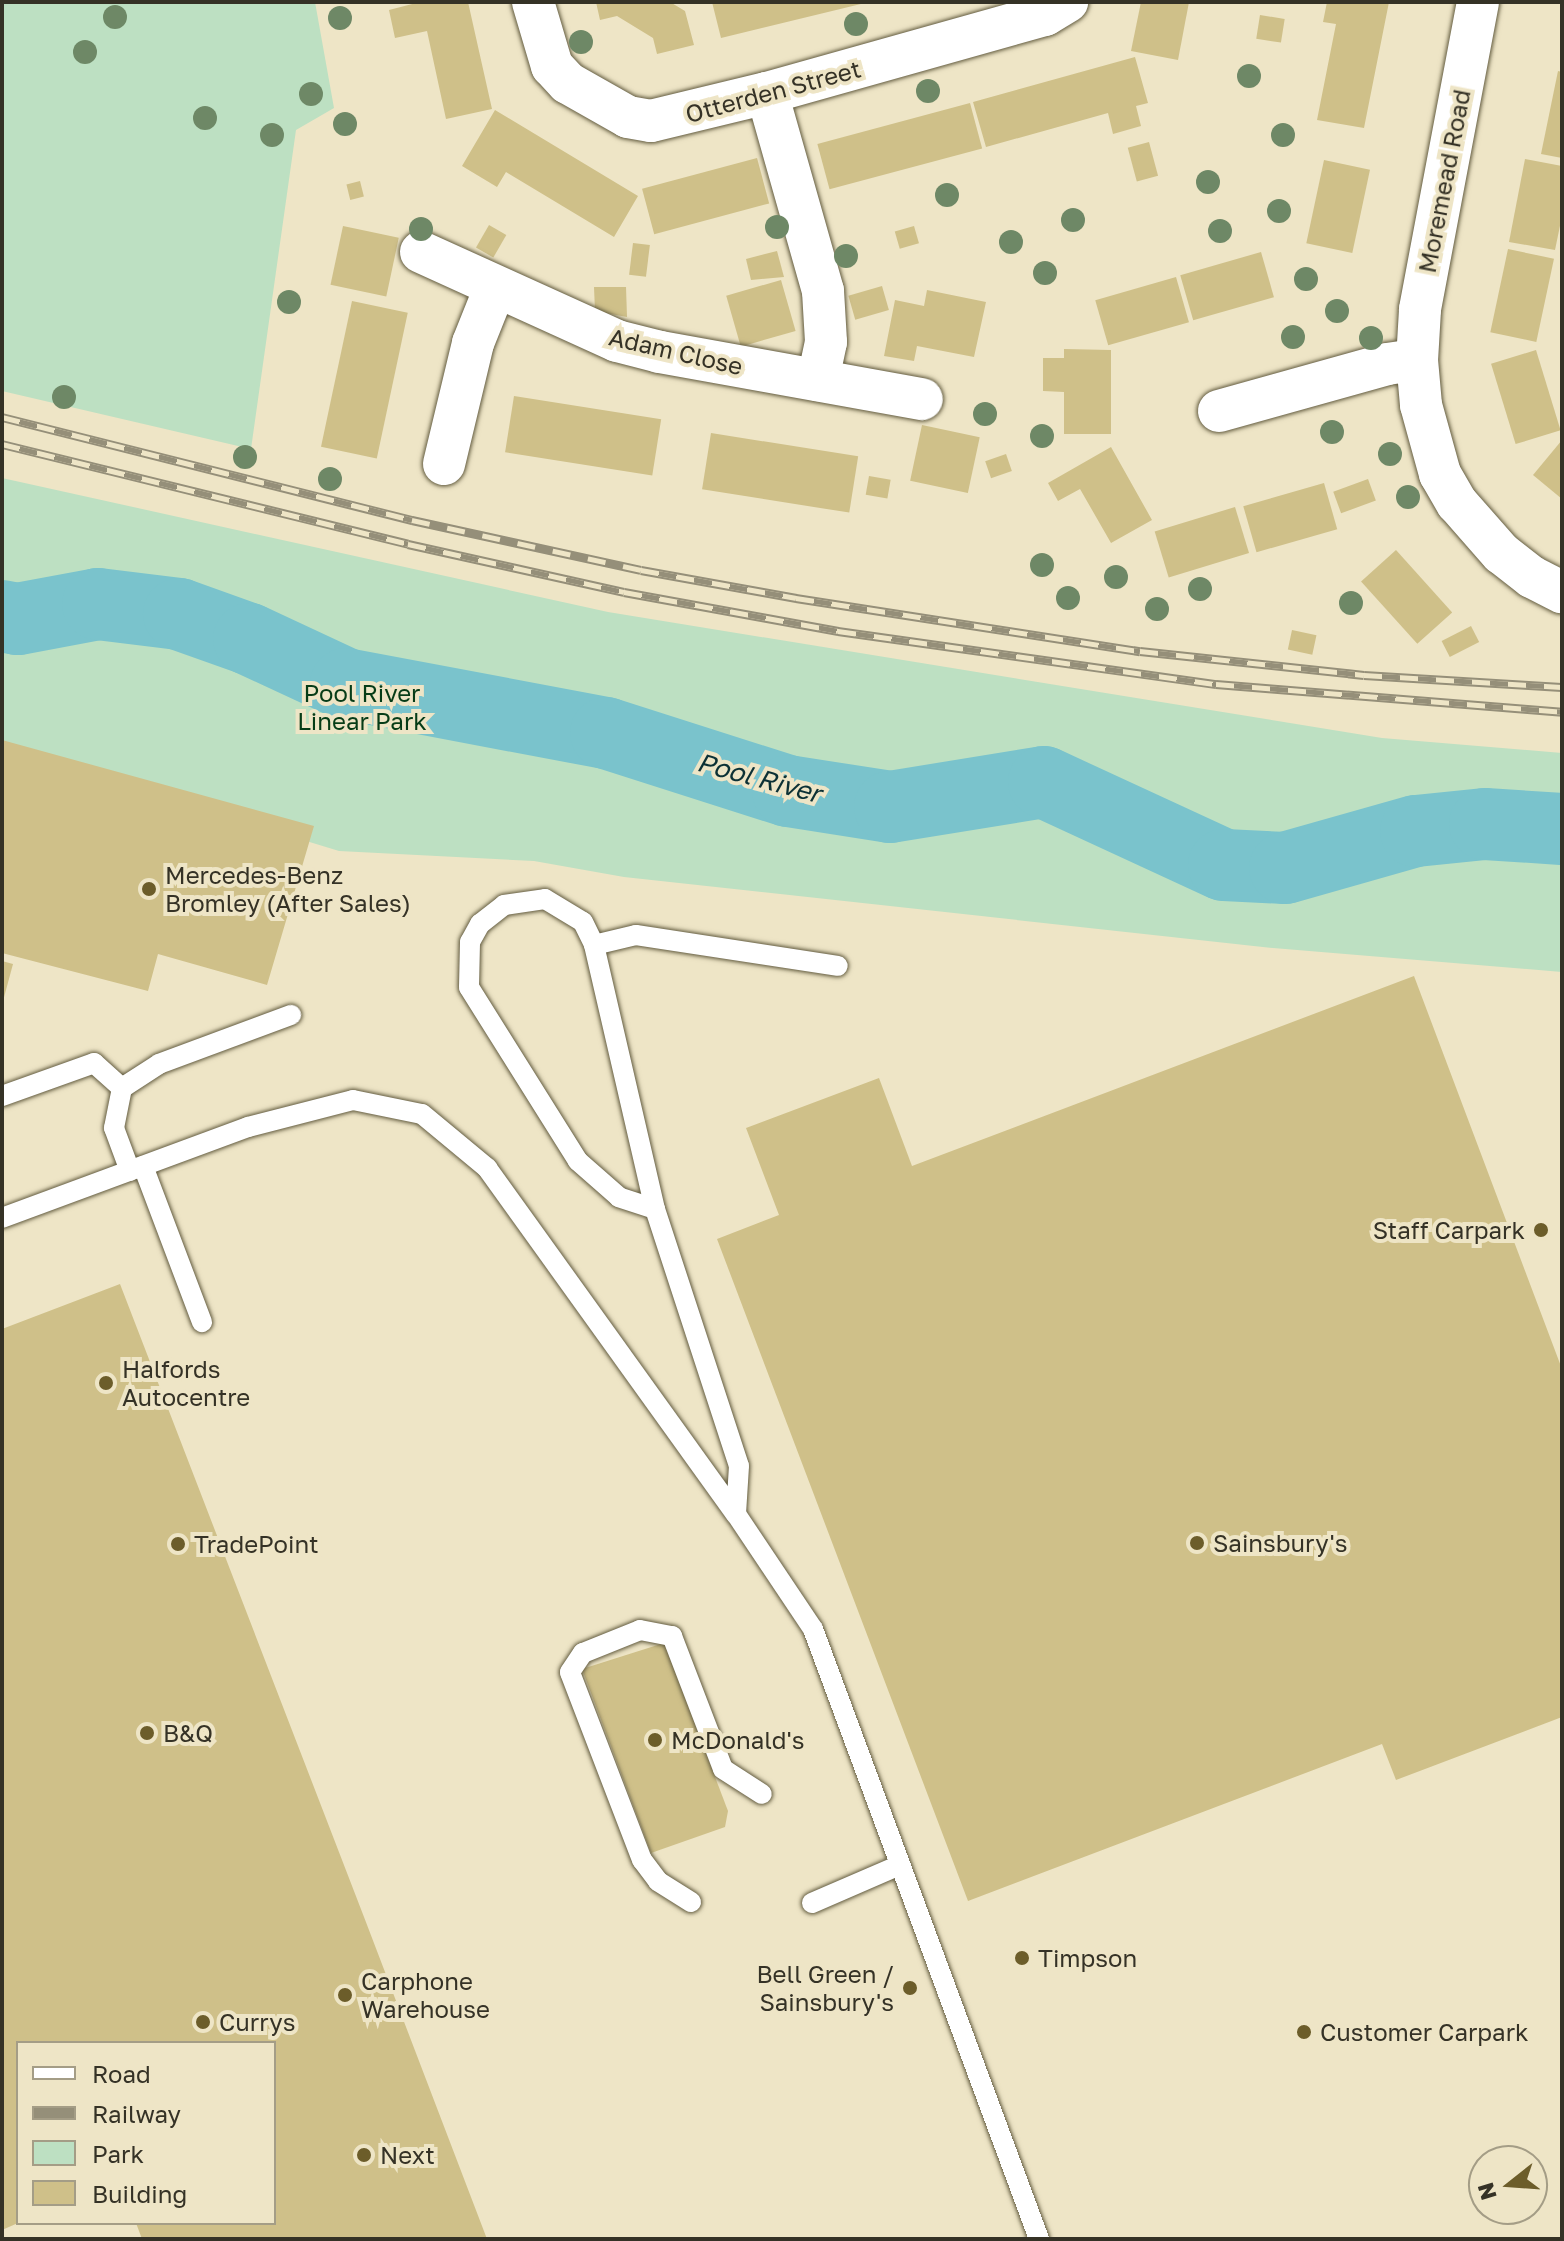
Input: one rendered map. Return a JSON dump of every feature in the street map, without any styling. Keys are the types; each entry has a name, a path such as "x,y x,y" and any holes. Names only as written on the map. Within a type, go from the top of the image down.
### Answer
{"street":[{"name":"Otterden Street","path":"533,2 552,66 568,83 628,117 651,121 767,93 1045,15 1067,2"},
{"name":"Moremead Road","path":"1478,2 1420,310 1417,360 1428,439 1440,474 1457,503 1501,553 1532,577 1562,592"},
{"path":"767,93 823,291 826,342 818,380"},
{"name":"Adam Close","path":"421,252 617,341 922,399"},
{"path":"444,464 473,343 495,288"},
{"path":"1219,411 1387,364 1417,360"}],"lane":[{"path":"655,1209 619,1197 578,1161 469,987 470,942 480,924 504,905 545,899 583,922 594,945 655,1209 739,1466 736,1514"},
{"path":"594,945 636,935 838,966"},
{"path":"202,1322 137,1168 114,1128 122,1088 159,1064 291,1015"},
{"path":"2,1096 94,1063 122,1088"},
{"path":"2,1218 248,1127 353,1100 422,1114 487,1168 736,1514 813,1629 1039,2239"},
{"path":"691,1902 658,1881 642,1860 570,1672 583,1653 640,1630 672,1636 723,1769 762,1794"},
{"path":"812,1903 900,1865"}],"green space":[{"path":"2,2 315,2 334,108 296,130 251,449 2,391"},
{"name":"Pool River Linear Park","path":"2,478 608,612 1382,738 1562,753 1562,972 1273,948 624,877 534,861 339,851 2,748"}],"building":[{"path":"420,2 468,2 492,109 446,119 427,31 395,38 389,10"},
{"path":"596,2 670,2 685,11 694,45 657,54 653,38 617,16 600,20"},
{"path":"712,2 865,2 865,3 721,38"},
{"path":"1141,2 1189,2 1178,60 1131,51"},
{"path":"1327,2 1389,2 1364,128 1317,120 1336,24 1323,22"},
{"path":"1260,15 1285,19 1281,43 1256,39"},
{"path":"1135,57 1148,103 1136,106 1141,126 1113,134 1108,113 986,147 973,102"},
{"path":"1558,71 1562,72 1562,158 1541,154"},
{"path":"970,103 982,148 830,189 817,144"},
{"path":"495,110 638,196 614,237 506,172 497,187 462,166"},
{"path":"1149,142 1158,176 1137,182 1128,148"},
{"path":"757,158 769,203 654,234 642,189"},
{"path":"1525,159 1562,166 1562,216 1555,250 1509,242"},
{"path":"1324,160 1370,170 1352,253 1306,243"},
{"path":"360,181 364,197 350,200 346,184"},
{"path":"489,225 506,235 493,258 476,248"},
{"path":"343,226 399,238 386,297 331,285"},
{"path":"914,226 919,243 900,249 895,232"},
{"path":"633,243 650,245 646,277 629,275"},
{"path":"1508,249 1554,259 1536,342 1490,332"},
{"path":"777,251 784,277 751,280 746,259"},
{"path":"1261,252 1274,297 1193,320 1180,275"},
{"path":"1176,277 1189,322 1108,345 1095,300"},
{"path":"781,280 796,331 741,347 726,296"},
{"path":"882,286 889,310 855,320 848,296"},
{"path":"594,287 626,287 627,317 595,311"},
{"path":"927,290 986,302 974,357 917,346 914,361 884,356 895,300 924,306"},
{"path":"352,301 408,313 377,459 321,447"},
{"path":"1064,349 1111,350 1111,434 1064,434 1064,392 1043,391 1043,358 1064,358"},
{"path":"1536,350 1561,430 1516,444 1491,364"},
{"path":"514,396 661,419 652,476 505,452"},
{"path":"922,425 980,437 968,493 910,481"},
{"path":"711,433 858,456 849,513 702,489"},
{"path":"1562,440 1562,499 1533,475"},
{"path":"1111,447 1152,520 1111,543 1080,489 1058,501 1048,483"},
{"path":"1006,454 1012,471 991,478 985,461"},
{"path":"869,476 891,480 887,499 866,495"},
{"path":"1368,479 1376,501 1341,513 1333,492"},
{"path":"1324,483 1337,529 1256,552 1243,506"},
{"path":"1235,507 1249,553 1169,577 1155,532"},
{"path":"1396,550 1452,612 1417,644 1361,581"},
{"path":"1471,626 1479,642 1450,657 1442,641"},
{"path":"1292,630 1316,635 1312,655 1288,650"},
{"name":"Mercedes-Benz Bromley (After Sales)","path":"2,740 314,826 267,985 158,954 148,991 2,953"},
{"path":"2,961 13,964 3,1001 2,1001"},
{"name":"Sainsbury's","path":"1414,976 1562,1369 1562,1717 1396,1780 1382,1744 968,1901 717,1239 779,1215 746,1128 879,1078 912,1166"},
{"path":"120,1284 487,2239 142,2239 137,2225 276,2225 276,2041 16,2041 16,2224 2,2230 2,1329"},
{"name":"McDonald's","path":"664,1643 728,1811 725,1827 651,1853 582,1669"}],"waterway":[{"name":"Pool River","path":"2,616 18,619 98,604 179,614 249,639 346,684 606,733 788,791 890,807 1044,782 1224,865 1285,868 1416,831 1485,824 1562,829"}],"railway":[{"path":"2,417 412,520 641,570 796,598 1140,651 1364,675 1562,687"},
{"path":"2,444 408,544 624,592 838,631 1216,684 1562,712"}],"place":[{"name":"Mercedes-Benz Bromley (After Sales)","path":"149,889"},
{"name":"Staff Carpark","path":"1541,1230"},
{"name":"Halfords Autocentre","path":"106,1383"},
{"name":"Sainsbury's","path":"1197,1543"},
{"name":"TradePoint","path":"178,1544"},
{"name":"B&Q","path":"147,1733"},
{"name":"McDonald's","path":"655,1740"},
{"name":"Timpson","path":"1022,1958"},
{"name":"Bell Green / Sainsbury's","path":"910,1988"},
{"name":"Carphone Warehouse","path":"345,1995"},
{"name":"Currys","path":"203,2022"},
{"name":"Customer Carpark","path":"1304,2032"},
{"name":"Next","path":"364,2155"}]}
